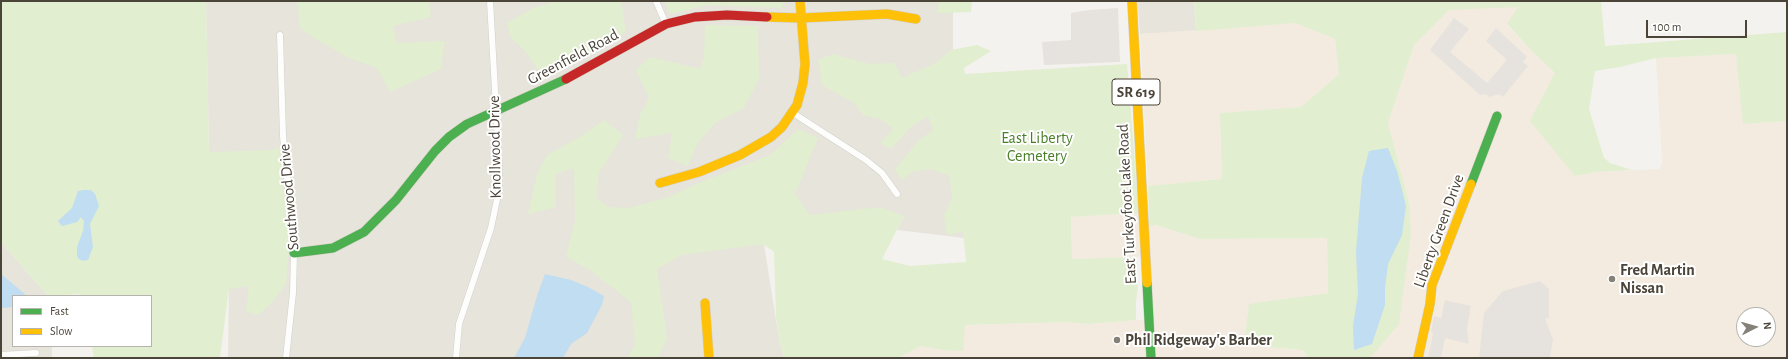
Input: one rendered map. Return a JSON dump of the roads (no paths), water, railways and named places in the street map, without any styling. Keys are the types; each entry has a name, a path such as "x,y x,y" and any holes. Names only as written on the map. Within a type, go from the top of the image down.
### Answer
{"street":[{"name":"Knollwood Drive","path":"456,358 457,333 462,310 491,228 496,209 499,181 490,1"},
{"path":"656,1 666,24"},
{"path":"660,182 699,172 740,155 776,134 793,113 801,92 805,68 800,1"},
{"name":"East Turkeyfoot Lake Road","path":"1132,1 1151,358"},
{"name":"Greenfield Road","path":"294,253 333,248 364,232 396,200 435,151 449,137 478,118 496,112 593,65 666,24 709,15 801,18 887,14 916,19"},
{"name":"Southwood Drive","path":"280,35 283,136 294,253 293,293 286,358"},
{"path":"273,72 280,71"},
{"path":"793,113 866,160 882,173 897,194"},
{"name":"Liberty Green Drive","path":"1418,358 1430,304 1432,285 1497,116"},
{"path":"705,304 709,358"},
{"path":"1,355 10,356 36,353"}],"water":[{"path":"1388,148 1397,171 1406,206 1402,235 1388,264 1385,288 1385,305 1372,344 1354,350 1353,326 1358,294 1356,252 1362,178 1369,151"},
{"path":"91,190 95,194 99,206 90,224 93,247 88,260 83,261 77,256 77,247 83,231 84,221 81,217 77,222 62,226 58,221 72,208 78,191"},
{"path":"1,274 26,295 12,295 12,307 1,308"},
{"path":"545,274 571,280 588,287 604,296 602,305 587,333 571,344 563,358 514,358 525,338"}],"place":[{"name":"Fred Martin Nissan","path":"1612,279"},
{"name":"Phil Ridgeway's Barber","path":"1117,340"}],"park label":[{"name":"East Liberty Cemetery","path":"1037,147"}]}
